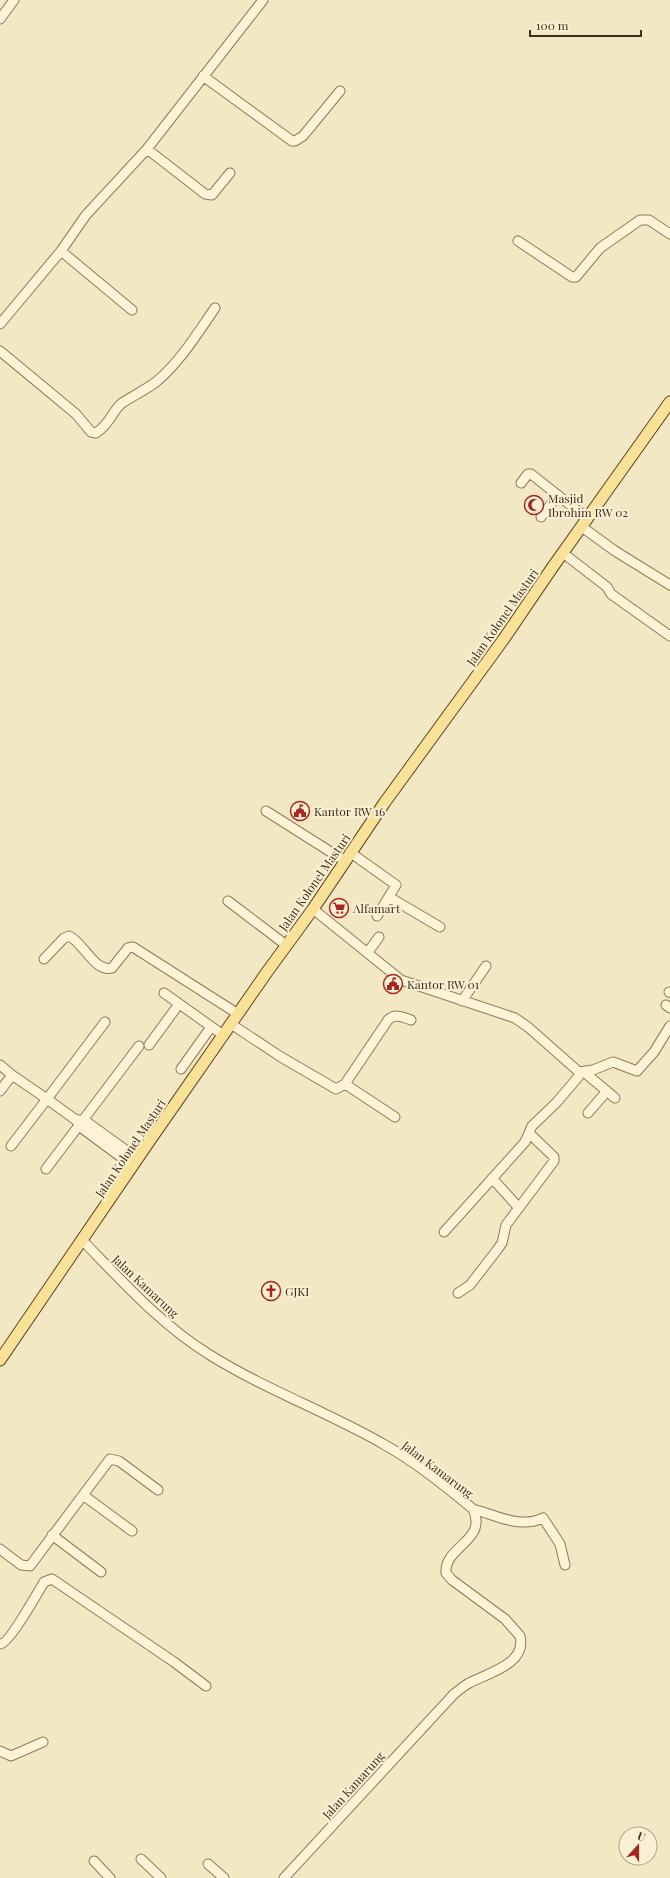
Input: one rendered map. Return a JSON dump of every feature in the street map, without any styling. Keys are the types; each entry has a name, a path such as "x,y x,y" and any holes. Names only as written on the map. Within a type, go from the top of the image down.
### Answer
{"main road":[{"name":"Jalan Kolonel Masturi","path":"0,1360 220,1039 670,402"}],"street":[{"path":"0,19 14,0"},
{"path":"0,324 61,251 86,216 147,149 263,0"},
{"path":"203,76 292,141 304,136 340,91"},
{"path":"147,149 205,194 212,195 230,173"},
{"path":"518,242 572,277 576,278 600,248 640,220 649,220 670,234"},
{"path":"61,251 132,310"},
{"path":"0,352 76,414 91,432 96,432 104,427 122,404 144,391 172,366 214,308"},
{"path":"521,483 528,474 531,474 558,495 615,552 670,586"},
{"path":"541,517 558,495"},
{"path":"563,552 607,587 611,594 670,636"},
{"path":"266,811 396,885 377,916"},
{"path":"389,897 440,927"},
{"path":"228,901 286,945"},
{"path":"313,908 401,980 520,1021 581,1072 616,1098"},
{"path":"44,958 64,938 68,936 98,965 105,969 112,968 128,948 133,947 238,1014"},
{"path":"368,952 379,937"},
{"path":"462,1001 486,966"},
{"path":"164,993 220,1039"},
{"path":"149,1045 179,1004"},
{"path":"231,1024 330,1087 336,1089 345,1084 392,1016 411,1020"},
{"path":"11,1146 104,1022"},
{"path":"444,1232 525,1142 532,1126 557,1102 581,1072 613,1062 622,1064 633,1071 639,1070 654,1052 670,1026"},
{"path":"181,1069 208,1030"},
{"path":"46,1170 80,1122 139,1046"},
{"path":"0,1066 135,1162"},
{"path":"0,1091 12,1075"},
{"path":"345,1084 395,1117"},
{"path":"588,1112 607,1092"},
{"path":"458,1293 470,1285 502,1243 506,1225 555,1159 529,1133"},
{"path":"492,1178 519,1208"},
{"name":"Jalan Kamarung","path":"82,1240 159,1318 209,1355 260,1384 352,1427 386,1445 424,1470 473,1509 477,1517 475,1529 467,1542 451,1557 447,1565 446,1573 452,1580 502,1616 517,1630 522,1641 516,1656 500,1670 470,1683 454,1694 285,1878"},
{"path":"0,1549 21,1565 27,1567 30,1566 110,1459 119,1461 158,1490"},
{"path":"83,1495 132,1531"},
{"path":"473,1509 520,1523 543,1518 560,1544 565,1565"},
{"path":"52,1535 101,1572"},
{"path":"0,1644 5,1642 44,1582 52,1579 174,1662 206,1686"},
{"path":"0,1751 11,1756 43,1742"},
{"path":"141,1860 161,1878"},
{"path":"94,1861 110,1878"},
{"path":"208,1864 224,1878"}],"place":[{"name":"Masjid Ibrohim RW 02","path":"534,505"},
{"name":"Kantor RW 16","path":"300,811"},
{"name":"Alfamart","path":"339,908"},
{"name":"Kantor RW 01","path":"393,984"},
{"name":"GJKI","path":"271,1291"}]}
